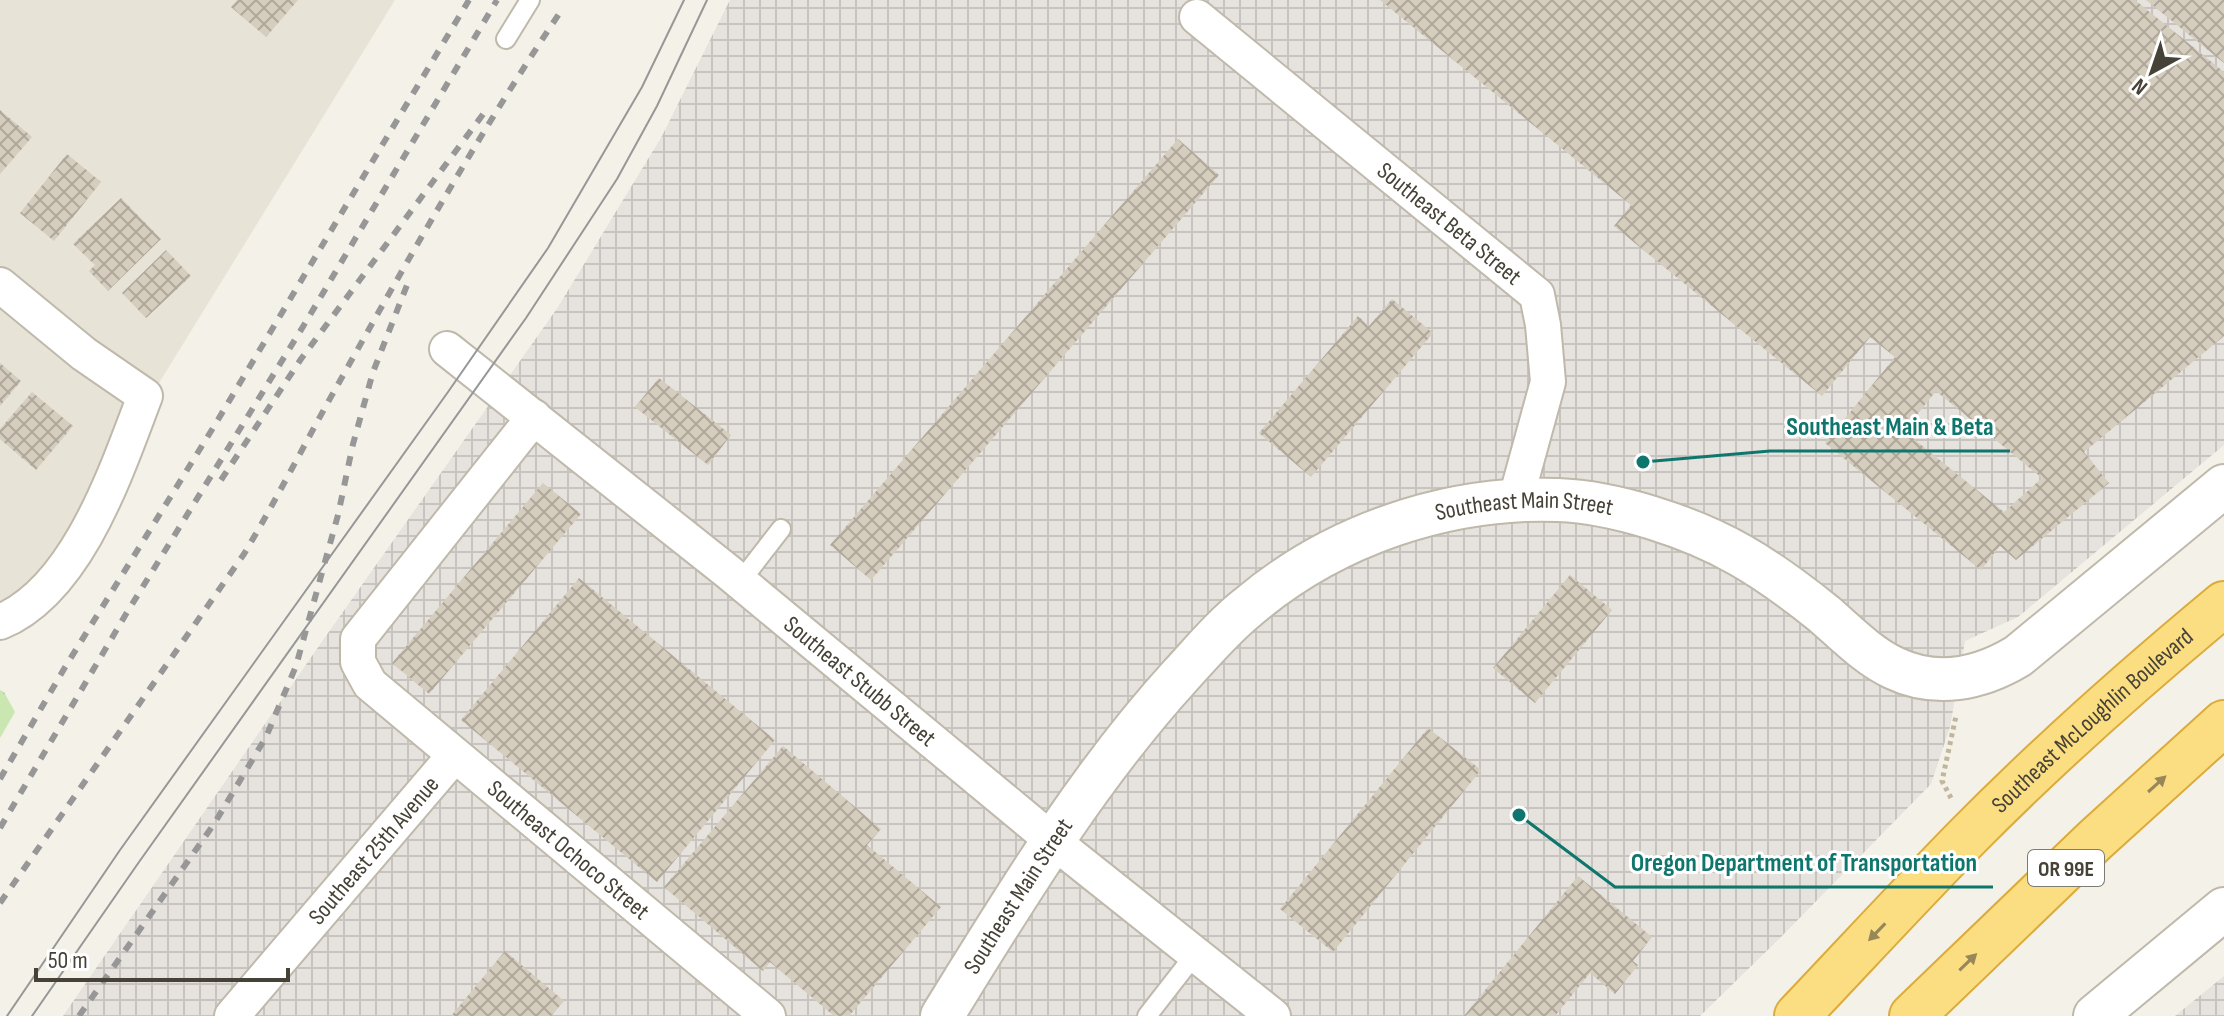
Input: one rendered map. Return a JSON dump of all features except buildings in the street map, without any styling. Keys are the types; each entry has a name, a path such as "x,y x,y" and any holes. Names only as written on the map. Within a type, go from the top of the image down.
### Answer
{"highway":[{"name":"Southeast McLoughlin Boulevard","path":"1797,1016 1969,835 2052,755 2224,604"},
{"name":"OR 99E","path":"1912,1016 2095,840 2224,723"}],"street":[{"name":"Southeast Beta Street","path":"1197,17 1537,295 1548,382 1515,502"},
{"path":"0,285 84,354 145,396 112,483 76,553 36,600 0,622"},
{"name":"Southeast Stubb Street","path":"447,349 740,582 1053,841 1273,1016"},
{"name":"Southeast Ochoco Street","path":"534,417 358,639 358,662 370,684 768,1016"},
{"name":"Southeast Main Street","path":"942,1016 1053,841 1121,746 1160,698 1223,628 1280,582 1343,545 1396,524 1450,510 1515,502 1561,500 1638,514 1740,555 1789,587 1864,648 1894,668 1949,680 1966,678 2007,663 2035,644 2224,486"},
{"name":"Southeast 25th Avenue","path":"232,1016 454,756"},
{"path":"2095,1016 2224,909"}],"lane":[{"path":"506,39 530,0"},
{"path":"740,582 781,529"},
{"path":"1147,1016 1196,953"}],"path":[{"path":"1966,678 1942,781 1969,835"}],"shaded area":[{"path":"0,0 395,0 0,641"},
{"path":"730,0 2224,0 2224,445 2018,617 1965,641 1950,727 1931,784 1700,1016 63,1016 558,307 662,136"},
{"path":"2224,976 2224,1016 2175,1016"}],"green space":[{"path":"0,690 15,712 0,738"}],"tram line":[{"path":"7,1016 120,850 548,248 642,87 684,0"},
{"path":"32,1016 526,318 617,179 657,106 707,0"}],"railway":[{"path":"0,779 469,0"},
{"path":"0,828 497,0"},
{"path":"0,903 244,554 448,191 563,8"},
{"path":"221,480 301,359 484,113"},
{"path":"79,1016 214,824 266,737 296,666 373,372 409,280"}],"place":[{"name":"Southeast Main & Beta","path":"1643,462"},
{"name":"Oregon Department of Transportation","path":"1519,815"}]}
